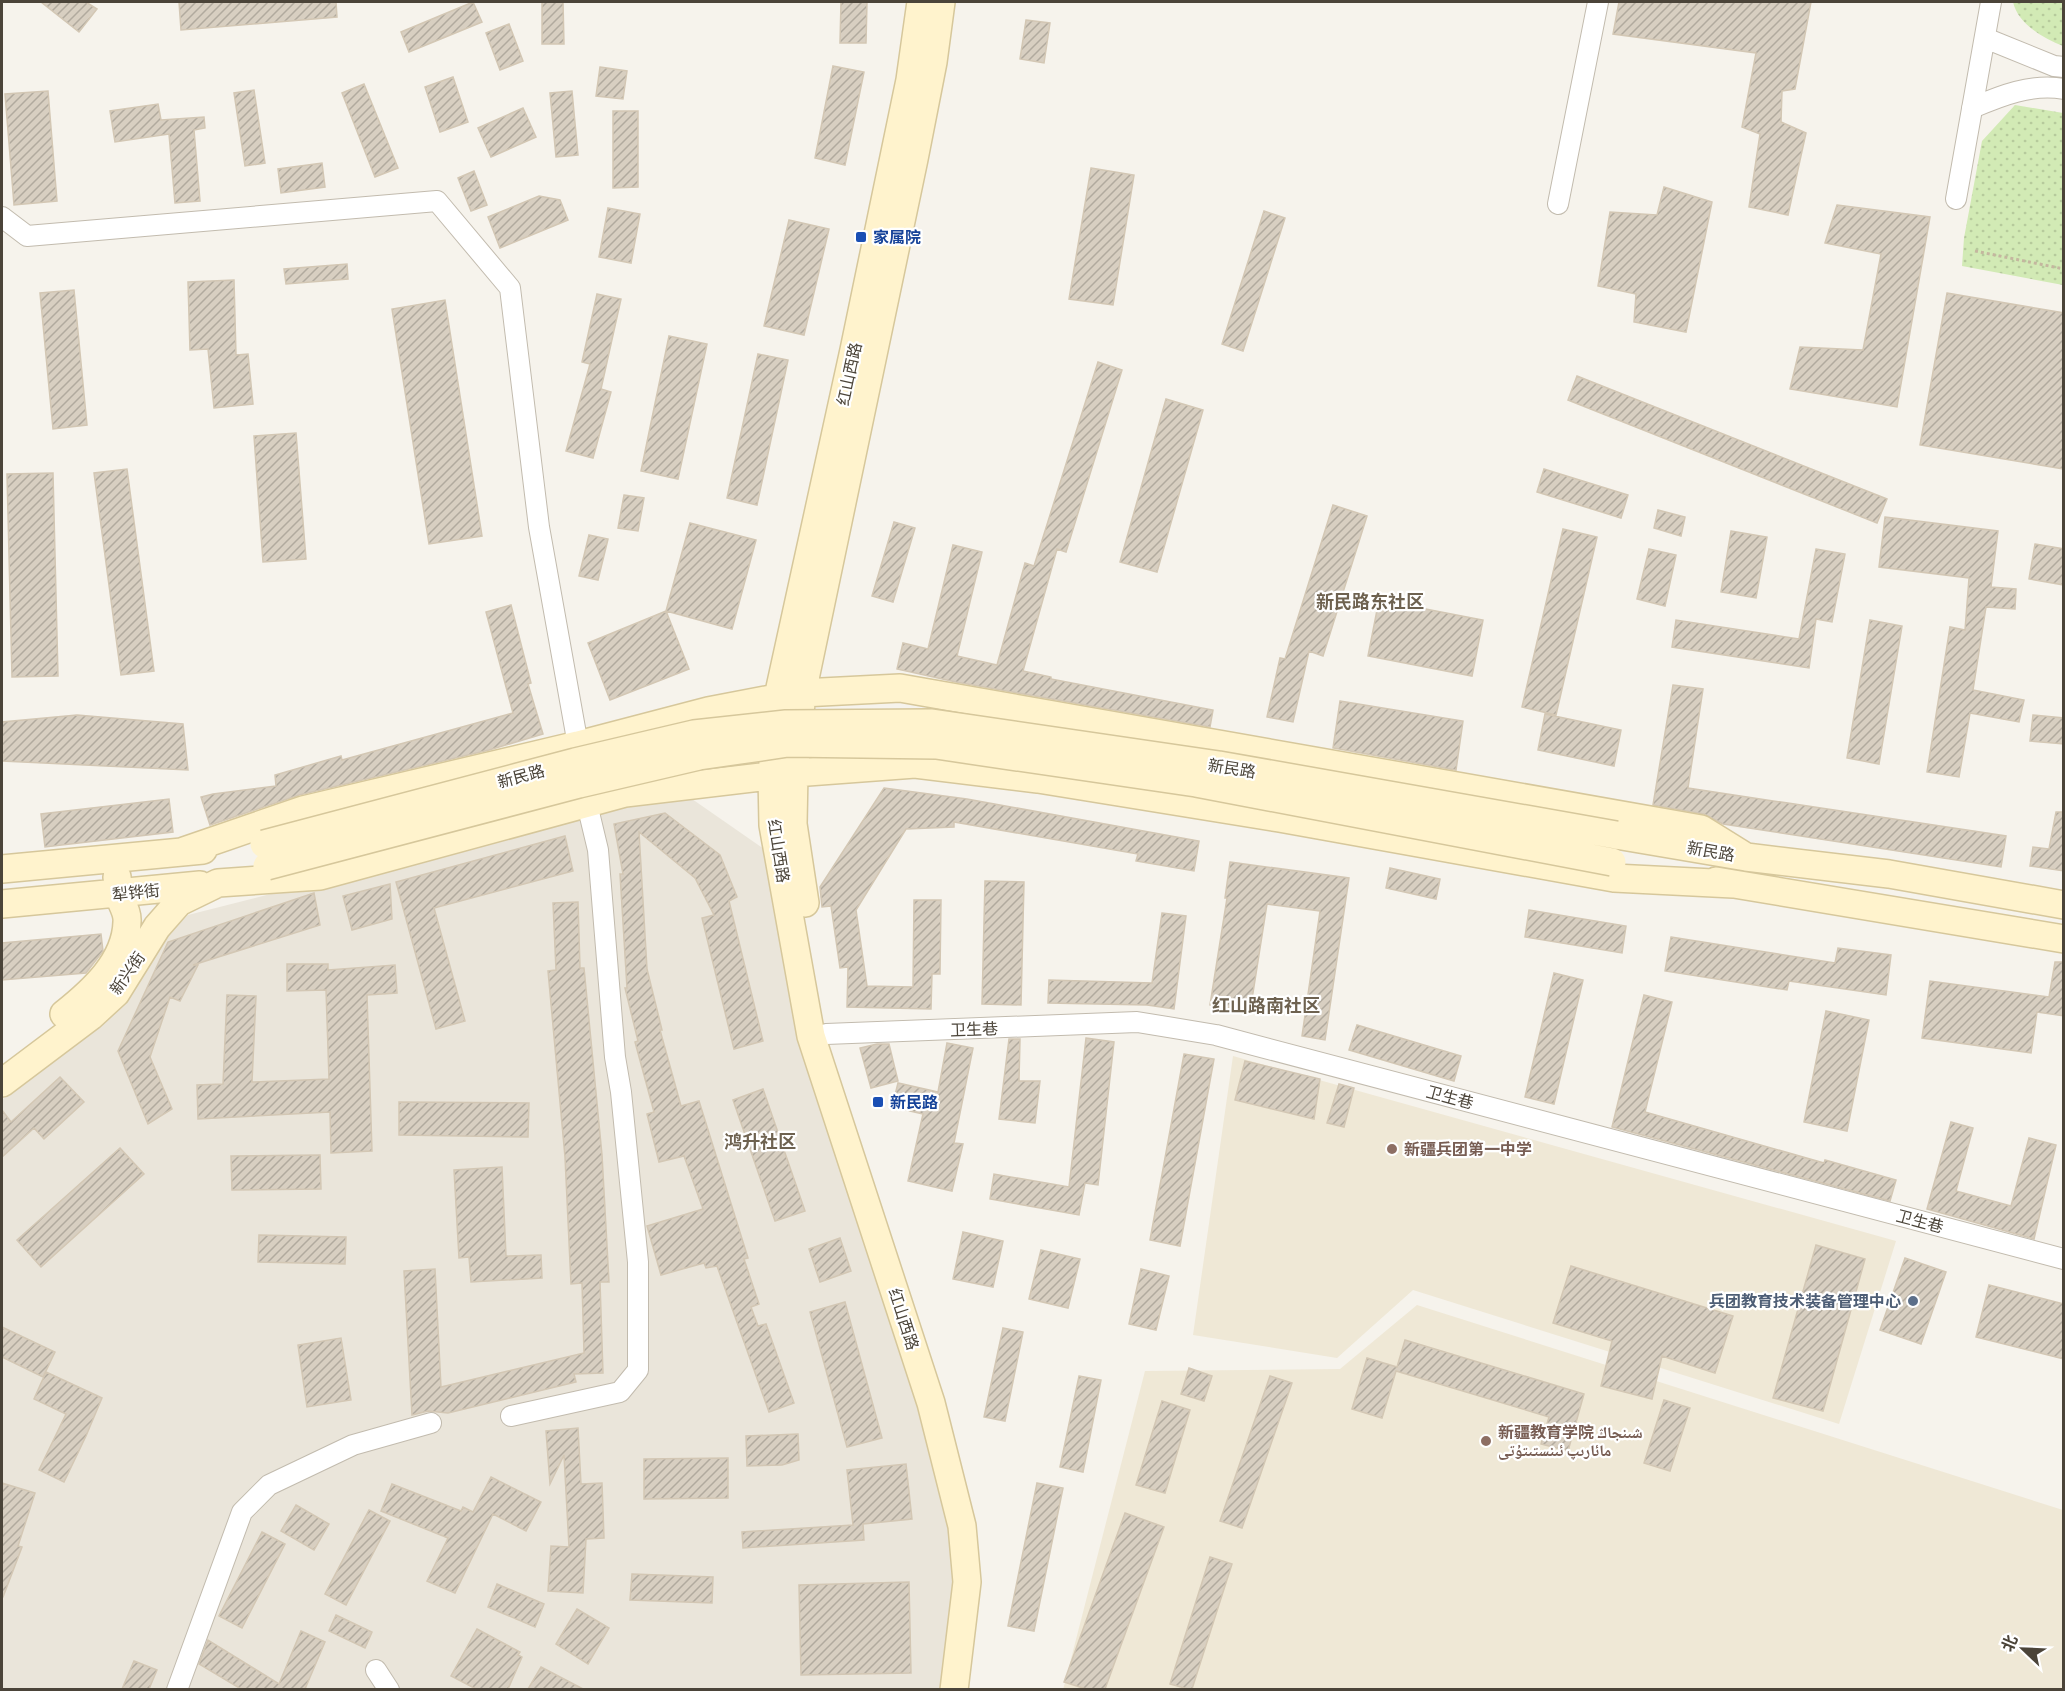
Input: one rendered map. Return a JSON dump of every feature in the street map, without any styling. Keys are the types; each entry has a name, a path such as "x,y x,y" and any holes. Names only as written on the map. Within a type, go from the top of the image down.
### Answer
{"main road":[{"name":"红山西路","path":"921,2 910,80 854,350 790,695 783,774 773,825 811,1036 932,1403 962,1526 967,1582 954,1689"},
{"name":"红山西路","path":"790,695 915,159 933,62 941,2"},
{"path":"184,851 303,810 578,745 708,711 790,695 900,688 1701,829 1746,857"},
{"name":"新民路","path":"265,855 575,762 694,734 786,724 932,723 1219,765 1746,857 1889,874 2064,905"},
{"name":"新民路","path":"265,855 699,756 788,743 948,747 1196,783 1733,884 2064,939"},
{"path":"218,883 320,876 625,794 783,774 915,764 1038,779 1614,878 1733,884"},
{"name":"红山西路","path":"783,774 826,1034 897,1238 948,1395 967,1481 975,1530 977,1580 963,1689"},
{"path":"2,869 184,851 265,855"},
{"name":"犁铧街","path":"2,904 218,883 265,855"},
{"name":"新兴街","path":"2,1063 81,1001 107,974 124,946 128,920 119,893 115,858"},
{"name":"新兴街","path":"2,1083 91,1016 116,993 157,927 178,902 218,883"}],"street":[{"path":"1558,204 1598,2"},
{"path":"1956,199 1991,2"},
{"path":"1985,38 2054,66 2064,67"},
{"path":"1972,108 2010,93 2055,87 2064,88"},
{"path":"2,217 27,237 437,201 510,288 539,527 578,745"},
{"path":"511,1416 620,1392 638,1370 638,1262 621,1092 615,1057 598,850 587,804"},
{"name":"卫生巷","path":"826,1034 1137,1022 1216,1035 2064,1259"},
{"path":"177,1689 242,1512 269,1485 353,1445 431,1423"},
{"path":"376,1670 389,1689"}],"path":[{"path":"1976,251 2064,269"}],"shaded area":[{"path":"682,792 767,851 962,1568 948,1689 2,1690 2,1100 188,915"},
{"name":"新疆兵团第一中学","path":"1233,1056 1896,1241 1839,1424 1413,1290 1337,1358 1193,1335"},
{"name":"新疆教育学院 شىنجاڭ مائارىپ ئىنستىتۇتى","path":"1417,1305 2063,1510 2063,1689 1063,1690 1145,1371 1340,1369"}],"green space":[{"path":"2013,2 2063,2 2063,46 2032,29 2020,17"},
{"path":"2015,105 2063,113 2063,285 1962,266 1964,238 1982,141"}],"building":[{"path":"41,2 86,2 97,9 79,32"},
{"path":"179,2 336,2 337,17 181,30"},
{"path":"473,2 482,22 409,52 401,32"},
{"path":"542,2 563,2 564,44 542,44"},
{"path":"841,2 867,2 866,43 840,43"},
{"path":"1619,2 1811,2 1795,89 1782,91 1781,122 1806,133 1788,215 1749,207 1760,134 1742,127 1756,53 1613,34"},
{"path":"1026,20 1050,23 1044,63 1020,59"},
{"path":"509,24 523,61 500,70 486,33"},
{"path":"833,66 864,72 845,165 815,158"},
{"path":"600,67 627,71 623,99 596,96"},
{"path":"453,77 468,122 440,132 425,87"},
{"path":"364,84 398,168 375,177 342,93"},
{"path":"254,90 265,163 245,166 234,93"},
{"path":"48,91 57,201 14,205 5,94"},
{"path":"572,91 578,155 556,157 550,93"},
{"path":"158,104 161,120 204,117 205,128 194,130 200,201 175,203 169,134 115,142 110,111"},
{"path":"523,108 536,137 491,157 478,128"},
{"path":"613,111 638,111 638,187 613,188"},
{"path":"322,163 325,187 281,193 278,169"},
{"path":"1091,168 1134,175 1113,305 1069,299"},
{"path":"474,171 487,205 471,211 458,178"},
{"path":"1664,187 1712,202 1686,332 1634,322 1636,294 1598,286 1610,212 1657,215"},
{"path":"539,196 560,200 568,220 500,248 488,217"},
{"path":"1837,205 1930,217 1897,407 1790,389 1800,347 1863,350 1881,254 1825,243"},
{"path":"608,208 640,214 631,263 599,257"},
{"path":"1264,211 1285,218 1243,351 1222,344"},
{"path":"789,220 829,229 804,335 764,326"},
{"path":"347,264 348,279 286,284 284,269"},
{"path":"234,280 236,355 248,354 253,404 214,408 208,349 190,350 188,282"},
{"path":"74,290 87,425 53,429 40,293"},
{"path":"1947,293 2064,313 2064,469 1920,445"},
{"path":"597,294 621,299 601,389 611,392 593,458 566,451 590,364 582,362"},
{"path":"445,300 482,536 429,544 392,309"},
{"path":"669,336 707,344 678,479 641,471"},
{"path":"758,354 788,360 757,505 727,498"},
{"path":"1098,362 1122,370 1066,552 1057,549 1023,671 1051,677 1051,679 1213,710 1210,727 956,682 897,669 903,643 928,649 953,545 982,552 957,656 997,665 1025,563 1034,566"},
{"path":"1577,376 1887,499 1877,523 1568,400"},
{"path":"1166,399 1203,410 1157,572 1120,562"},
{"path":"296,433 306,559 263,562 254,436"},
{"path":"127,469 154,671 121,675 94,473"},
{"path":"1544,469 1628,495 1621,518 1537,492"},
{"path":"53,473 58,676 12,677 7,474"},
{"path":"624,495 644,498 638,531 618,528"},
{"path":"1333,505 1367,516 1323,656 1309,651 1293,722 1267,717 1280,658 1285,659"},
{"path":"1658,510 1685,517 1681,536 1654,528"},
{"path":"1885,517 1998,531 1991,587 2016,589 2015,609 1986,607 1973,690 2024,700 2019,722 1970,713 1959,777 1927,772 1950,627 1965,630 1969,578 1879,567"},
{"path":"894,522 915,528 893,602 872,596"},
{"path":"690,523 756,540 732,629 666,611"},
{"path":"1563,529 1597,537 1556,715 1522,707"},
{"path":"1731,531 1767,537 1756,598 1721,592"},
{"path":"589,535 608,539 598,580 579,576"},
{"path":"2035,544 2064,549 2064,585 2029,579"},
{"path":"1649,549 1676,555 1665,606 1637,599"},
{"path":"1816,549 1845,554 1832,622 1816,619 1809,668 1672,647 1676,620 1799,639"},
{"path":"1379,600 1483,620 1472,676 1368,656"},
{"path":"511,605 531,683 528,684 543,734 489,750 299,795 210,825 201,797 276,786 275,775 341,756 342,760 513,713 486,612"},
{"path":"666,611 689,669 610,700 588,643"},
{"path":"1870,620 1902,626 1879,764 1847,758"},
{"path":"1673,685 1703,689 1688,788 2006,836 2001,867 1723,824 1704,814 1653,805"},
{"path":"1340,701 1463,721 1456,770 1333,748"},
{"path":"1545,714 1621,730 1614,766 1538,750"},
{"path":"77,715 183,724 188,770 2,761 2,722"},
{"path":"2033,715 2064,718 2064,744 2030,741"},
{"path":"884,788 967,799 1199,841 1194,871 1136,861 1138,854 954,822 954,827 906,829 856,910 867,986 913,987 914,900 941,900 940,974 932,974 931,1009 847,1007 848,967 840,968 831,906 822,907 820,887"},
{"path":"169,799 173,832 45,847 41,814"},
{"path":"2056,812 2064,812 2064,871 2030,866 2033,847 2049,849"},
{"path":"665,813 720,855 737,897 729,901 763,1041 734,1049 702,918 714,915 695,878 639,832 647,969 662,1030 660,1030 681,1106 699,1101 748,1258 744,1259 759,1304 751,1307 758,1326 766,1324 794,1403 769,1412 717,1266 706,1268 704,1263 661,1275 647,1226 703,1209 684,1156 659,1162 647,1114 654,1112 635,1042 638,1041 625,988 627,988 620,874 623,874 614,824"},
{"path":"565,836 573,871 434,908 465,1021 436,1029 396,882"},
{"path":"1230,862 1349,878 1325,1040 1302,1036 1320,911 1267,904 1250,1012 1210,1005 1227,898 1225,898"},
{"path":"1390,868 1440,879 1436,899 1386,888"},
{"path":"985,881 1024,882 1021,1005 982,1004"},
{"path":"390,884 392,919 352,930 343,896"},
{"path":"314,893 320,925 193,965 198,965 180,1001 170,997 150,1057 172,1109 148,1124 118,1051 168,942"},
{"path":"578,902 580,968 584,968 602,1155 609,1282 600,1282 603,1373 574,1374 576,1382 448,1413 428,1411 412,1415 404,1271 435,1269 441,1387 584,1353 582,1283 571,1284 565,1157 548,971 556,970 553,903"},
{"path":"1529,910 1626,926 1622,953 1525,937"},
{"path":"1162,913 1186,916 1174,1009 1147,1005 1048,1003 1049,980 1152,983"},
{"path":"101,934 103,951 86,973 2,980 2,943"},
{"path":"1671,937 1835,963 1838,948 1891,955 1886,995 1789,981 1787,990 1665,971"},
{"path":"2055,962 2064,962 2064,1016 2037,1012 2031,1053 1922,1038 1930,981 2049,997"},
{"path":"287,964 328,964 328,970 395,965 397,993 367,995 372,1151 331,1153 330,1112 198,1119 197,1085 223,1084 227,995 256,996 252,1082 329,1079 326,990 287,991"},
{"path":"1554,973 1583,980 1554,1104 1525,1097"},
{"path":"1644,995 1672,1002 1645,1112 1824,1163 1825,1160 1896,1180 1890,1201 1612,1127"},
{"path":"1826,1011 1869,1020 1847,1131 1804,1122"},
{"path":"1357,1025 1461,1056 1454,1081 1349,1050"},
{"path":"1086,1038 1114,1042 1098,1185 1085,1183 1079,1215 990,1199 994,1174 1069,1187"},
{"path":"1009,1039 1020,1039 1019,1081 1040,1081 1035,1123 999,1119"},
{"path":"947,1043 973,1048 954,1143 963,1144 952,1191 908,1181 923,1114 892,1107 898,1083 938,1092"},
{"path":"889,1044 898,1081 871,1088 860,1048"},
{"path":"1184,1054 1214,1059 1180,1246 1150,1240"},
{"path":"1245,1061 1320,1079 1314,1119 1235,1100"},
{"path":"60,1077 84,1102 44,1139 34,1128 2,1157 2,1110 11,1122"},
{"path":"1339,1084 1354,1088 1344,1127 1327,1123"},
{"path":"763,1089 805,1211 775,1221 733,1100"},
{"path":"399,1102 529,1103 528,1137 399,1135"},
{"path":"1951,1122 1973,1128 1956,1191 2011,1206 2029,1138 2056,1145 2034,1239 1927,1209"},
{"path":"120,1148 144,1174 41,1267 17,1240"},
{"path":"320,1155 321,1189 232,1190 231,1156"},
{"path":"502,1167 506,1256 541,1255 542,1278 471,1282 469,1257 459,1258 454,1170"},
{"path":"963,1232 1003,1241 993,1287 953,1279"},
{"path":"259,1235 346,1237 345,1264 258,1262"},
{"path":"840,1238 851,1271 820,1282 809,1249"},
{"path":"1816,1245 1865,1259 1823,1411 1773,1398"},
{"path":"1041,1250 1080,1259 1068,1308 1029,1299"},
{"name":"兵团教育技术装备管理中心","path":"1905,1258 1946,1272 1921,1344 1880,1330"},
{"path":"1571,1266 1733,1316 1715,1373 1662,1356 1652,1399 1601,1386 1612,1341 1553,1323"},
{"path":"1141,1269 1169,1276 1156,1330 1129,1324"},
{"path":"1989,1285 2064,1304 2064,1359 1976,1337"},
{"path":"845,1302 882,1438 847,1447 810,1312"},
{"path":"2,1327 55,1352 43,1377 2,1357"},
{"path":"1003,1328 1023,1332 1005,1421 984,1417"},
{"path":"341,1338 351,1400 307,1407 298,1345"},
{"path":"1405,1340 1584,1394 1568,1451 1541,1444 1549,1417 1396,1371 1382,1418 1352,1409 1367,1358 1397,1367"},
{"path":"1189,1368 1212,1376 1204,1401 1181,1394"},
{"path":"46,1372 102,1398 64,1482 39,1470 66,1414 34,1399"},
{"path":"1079,1376 1101,1380 1083,1472 1060,1467"},
{"path":"1270,1376 1292,1383 1242,1528 1220,1521"},
{"path":"1664,1400 1690,1408 1670,1471 1644,1463"},
{"path":"1162,1401 1190,1410 1165,1493 1136,1485"},
{"path":"578,1428 581,1484 602,1483 604,1538 586,1539 583,1593 548,1591 551,1546 569,1547 564,1455 550,1484 546,1431"},
{"path":"798,1434 799,1460 782,1465 747,1466 746,1436"},
{"path":"728,1458 728,1498 644,1499 644,1459"},
{"path":"906,1464 912,1519 863,1524 864,1540 743,1548 742,1532 853,1525 847,1470"},
{"path":"491,1477 541,1502 526,1531 493,1514 455,1593 427,1581 448,1538 381,1511 392,1484 461,1511 463,1507 473,1512"},
{"path":"2,1483 35,1493 18,1546 22,1547 3,1597 2,1597"},
{"path":"1037,1483 1063,1488 1034,1631 1008,1626"},
{"path":"296,1505 329,1524 314,1550 281,1531"},
{"path":"369,1510 390,1521 346,1605 325,1594"},
{"path":"1125,1513 1164,1527 1105,1689 1086,1689 1064,1682"},
{"path":"262,1532 285,1544 242,1628 219,1616"},
{"path":"1210,1557 1232,1564 1192,1689 1188,1689 1170,1684"},
{"path":"632,1574 713,1577 712,1603 630,1600"},
{"path":"909,1582 911,1673 801,1675 799,1585"},
{"path":"497,1584 544,1604 535,1627 488,1607"},
{"path":"577,1609 609,1628 588,1664 556,1644"},
{"path":"336,1615 372,1632 365,1648 329,1631"},
{"path":"477,1629 520,1652 518,1655 522,1657 508,1689 476,1689 451,1676"},
{"path":"301,1631 325,1642 305,1689 241,1689 199,1664 208,1640 279,1684"},
{"path":"134,1661 157,1670 149,1689 122,1689"},
{"path":"541,1667 583,1689 528,1689"}],"place":[{"name":"家属院","path":"861,237"},
{"name":"新民路","path":"878,1102"},
{"name":"新疆兵团第一中学","path":"1392,1149"},
{"name":"兵团教育技术装备管理中心","path":"1913,1301"},
{"name":"新疆教育学院 شىنجاڭ مائارىپ ئىنستىتۇتى","path":"1486,1441"}],"district":[{"name":"新民路东社区","path":"1370,602"},
{"name":"红山路南社区","path":"1266,1006"},
{"name":"鸿升社区","path":"760,1142"}]}
